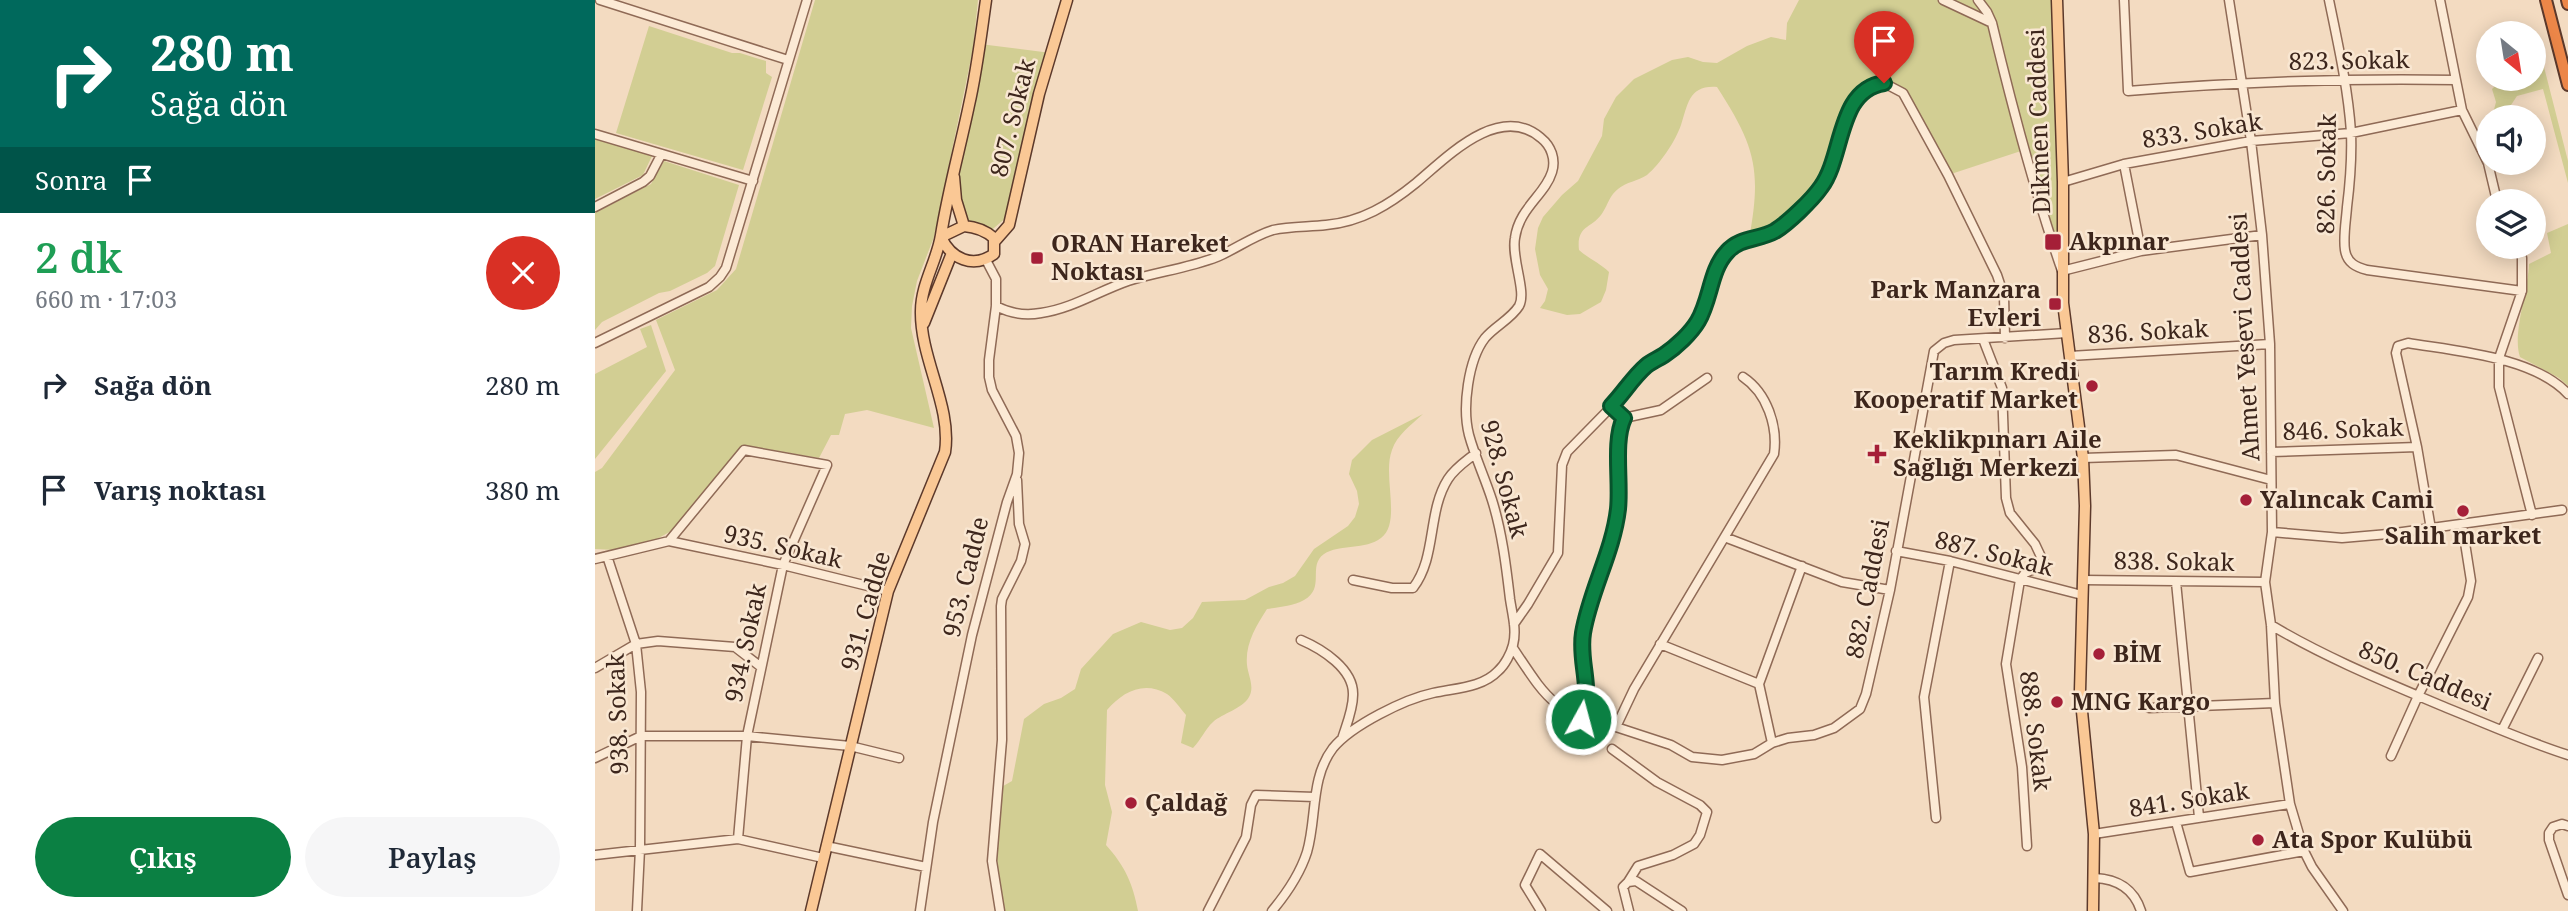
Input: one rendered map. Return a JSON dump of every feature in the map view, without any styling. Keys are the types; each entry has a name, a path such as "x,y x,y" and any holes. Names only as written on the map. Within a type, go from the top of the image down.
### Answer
{"highway":[{"path":"2546,0 2568,85"}],"main road":[{"name":"931. Cadde","path":"811,911 888,591 936,478 947,439 924,345 921,311 926,278 941,237 953,169 969,105 986,0"},
{"name":"807. Sokak","path":"995,241 1009,225 1039,93 1067,0"},
{"name":"Dikmen Caddesi","path":"2057,0 2063,182 2062,271 2083,458 2085,506 2080,691 2094,834 2093,911"},
{"path":"953,169 956,200 964,226"},
{"path":"964,226 988,233 995,241 994,254 986,260 967,261 946,248 941,237 964,226"},
{"path":"922,327 952,253"}],"street":[{"path":"600,0 788,60"},
{"path":"595,343 709,287 726,268 807,0"},
{"path":"1943,0 1992,23"},
{"path":"1978,0 1992,23 2035,190 2062,271 2141,251 2262,236"},
{"name":"823. Sokak","path":"2124,0 2128,90 2344,78 2456,80"},
{"name":"Ahmet Yesevi Caddesi","path":"2229,0 2251,141 2270,344 2272,532 2265,582 2271,625 2275,703 2290,804 2304,851 2343,911"},
{"name":"826. Sokak","path":"2329,0 2351,133 2345,250 2353,265 2367,270 2522,291"},
{"path":"2440,0 2462,110 2488,163 2494,189"},
{"path":"1514,624 1558,553 1562,465 1567,452 1644,367 1665,354 1692,328 1704,306 1720,261 1728,251 1742,240 1776,230 1820,189 1828,177 1855,100 1867,88 1884,83 1903,93 1948,175 1997,275 2004,296 2005,338"},
{"name":"833. Sokak","path":"2063,182 2125,164 2251,141 2351,133 2462,110"},
{"name":"928. Sokak","path":"996,306 1014,314 1038,314 1056,310 1122,283 1218,256 1256,236 1277,229 1331,225 1356,219 1377,211 1399,197 1479,134 1493,128 1522,127 1541,137 1554,155 1553,170 1547,183 1523,215 1515,236 1515,267 1522,295 1519,305 1487,336 1479,348 1467,389 1469,433 1493,502 1503,542 1514,624 1513,648"},
{"path":"595,134 753,181"},
{"path":"595,207 643,182 650,176 660,155"},
{"path":"2125,164 2141,251"},
{"path":"2522,259 2522,291 2499,358 2499,387 2532,515"},
{"name":"953. Cadde","path":"920,911 926,867 972,635 1017,474 1019,453 1016,436 992,390 989,377 996,279 986,260"},
{"name":"882. Caddesi","path":"1513,648 1547,698 1581,719 1671,745 1692,757 1734,759 1754,754 1772,743 1814,735 1834,728 1860,709 1865,694 1890,590 1934,351 1944,343 2067,333"},
{"path":"1983,339 2002,388 2005,498 2015,520 2043,557 2041,566 2025,573 2020,580"},
{"path":"2431,529 2417,447 2396,353 2398,346 2408,343 2499,358 2540,375 2568,394"},
{"name":"836. Sokak","path":"2070,356 2270,344"},
{"path":"1616,727 1660,644 1727,538 1775,454 1776,442 1761,392 1743,377"},
{"path":"1624,418 1661,410 1707,378"},
{"path":"1611,406 1624,418"},
{"path":"1581,719 1586,690 1582,637 1617,519 1619,435 1624,418"},
{"name":"846. Sokak","path":"2271,452 2417,447"},
{"name":"934. Sokak","path":"669,541 744,450 827,465 783,565 747,736 738,839"},
{"path":"1353,580 1392,588 1413,588 1423,570 1439,494 1448,477 1476,453"},
{"path":"2083,458 2176,454 2271,480"},
{"path":"1000,911 992,861 1002,740 1001,607 1002,599 1021,561 1025,544 1019,524 1017,474"},
{"path":"2272,532 2342,538 2431,529 2562,510"},
{"path":"2391,756 2468,597 2471,582 2462,524"},
{"path":"1727,538 1842,582 1890,590"},
{"path":"595,559 669,541"},
{"name":"935. Sokak","path":"669,541 888,591"},
{"name":"887. Sokak","path":"1896,551 1950,561 2082,595"},
{"name":"938. Sokak","path":"607,556 636,644 641,692 637,911"},
{"path":"1936,818 1924,696 1950,561"},
{"path":"1772,743 1759,684 1802,566"},
{"name":"888. Sokak","path":"2020,580 2006,664 2022,766 2027,846"},
{"name":"838. Sokak","path":"2083,580 2265,582"},
{"path":"2176,582 2199,817"},
{"name":"850. Caddesi","path":"2271,625 2301,643 2418,696 2568,755"},
{"path":"1301,640 1326,653 1349,680 1353,693 1342,739"},
{"path":"595,668 636,644 658,641 735,647 761,667"},
{"path":"1660,644 1759,684"},
{"path":"1272,911 1302,867 1313,826 1315,797 1321,771 1342,739 1414,697 1469,687 1483,681 1498,671 1513,648"},
{"path":"2502,730 2538,658"},
{"path":"2149,708 2275,703"},
{"path":"595,758 641,736 747,736 850,747 899,758"},
{"path":"1612,749 1657,782 1700,805 1707,812 1700,835 1694,844 1672,855 1638,866 1623,887 1629,911"},
{"path":"1208,911 1246,837 1251,805 1256,795 1315,797"},
{"name":"841. Sokak","path":"2094,834 2290,804"},
{"path":"2176,822 2190,872 2304,851"},
{"path":"2568,826 2562,824 2553,827 2549,840 2568,895"},
{"path":"595,855 738,839 823,858"},
{"path":"826,846 926,867"},
{"path":"1541,911 1525,885 1540,855 1607,911"},
{"path":"2095,878 2124,884 2141,911"},
{"path":"1628,882 1636,881 1682,911"}],"shaded area":[{"path":"815,0 978,0 973,49 934,237 917,281 912,306 911,328 934,428 867,410 845,414 839,435 831,435 819,458 743,445 673,530 655,540 615,550 595,549 595,472 602,468 675,370 656,320 717,290 736,269"},
{"path":"1799,0 2057,0 2062,271 2024,150 1948,175 1903,93 1884,83 1859,94 1828,177 1776,230 1749,239 1755,194 1752,159 1730,108 1717,87 1708,87 1691,97 1675,138 1657,165 1647,175 1615,191 1603,212 1580,235 1579,250 1609,272 1601,302 1580,314 1567,315 1540,308 1548,289 1540,275 1535,249 1538,228 1543,217 1578,181 1602,136 1604,119 1616,97 1634,79 1672,60 1688,57 1717,63 1747,46 1771,37 1786,40 1787,23"},
{"path":"649,26 766,61 766,73 772,77 743,170 616,133"},
{"path":"980,44 1051,53 1007,217 988,233 964,226 953,169"},
{"path":"2546,75 2568,161 2568,183 2544,91 2546,91"},
{"path":"2493,91 2536,91 2517,96 2511,105 2495,105"},
{"path":"595,138 652,156 643,175 595,199"},
{"path":"664,161 739,185 715,266 707,273 670,291 659,293 602,322 595,330 595,213 651,184"},
{"path":"2568,224 2568,386 2559,378 2520,357 2518,348 2529,264 2546,259 2546,256 2551,253 2547,233"},
{"path":"651,325 666,371 595,459 595,374 647,347 640,329"},
{"path":"1423,414 1401,435 1392,450 1389,472 1391,510 1387,531 1375,542 1324,554 1319,559 1316,583 1310,595 1295,604 1267,609 1255,629 1248,650 1247,665 1251,689 1246,701 1213,722 1193,748 1181,743 1186,715 1170,696 1158,690 1134,690 1119,698 1107,710 1105,785 1112,812 1106,845 1127,876 1138,911 1000,911 992,861 998,789 1012,781 1024,719 1044,704 1075,689 1081,669 1113,634 1141,622 1170,630 1182,628 1193,618 1202,602 1245,600 1295,576 1314,549 1348,526 1355,517 1359,504 1357,491 1349,474 1352,460 1372,440"}],"place":[{"name":"Akpınar","path":"2053,242"},
{"name":"ORAN Hareket Noktası","path":"1037,258"},
{"name":"Park Manzara Evleri","path":"2055,304"},
{"name":"Tarım Kredi Kooperatif Market","path":"2092,386"},
{"name":"Keklikpınarı Aile Sağlığı Merkezi","path":"1877,454"},
{"name":"Yalıncak Cami","path":"2246,500"},
{"name":"Salih market","path":"2463,511"},
{"name":"BİM","path":"2099,654"},
{"name":"MNG Kargo","path":"2057,702"},
{"name":"Çaldağ","path":"1131,803"},
{"name":"Ata Spor Kulübü","path":"2258,840"}],"route":[{"path":"1581,719 1586,690 1582,637 1617,519 1619,435 1624,418 1611,406 1644,367 1665,354 1699,320 1720,261 1728,251 1742,240 1776,230 1820,189 1828,177 1855,100 1867,88 1884,83"}]}
